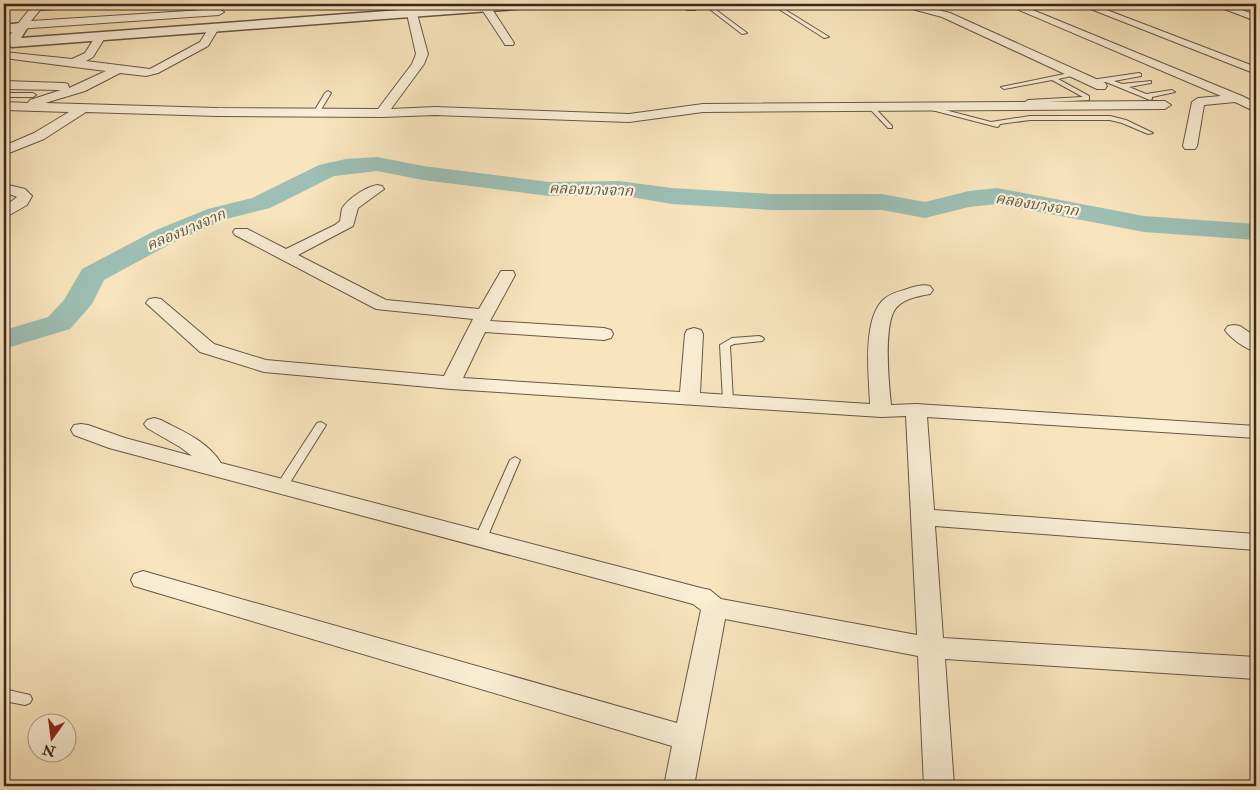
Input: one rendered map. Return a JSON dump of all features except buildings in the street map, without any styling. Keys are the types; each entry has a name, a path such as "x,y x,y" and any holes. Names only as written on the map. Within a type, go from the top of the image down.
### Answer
{"street":[{"path":"6,50 38,5 92,4"},
{"path":"6,50 101,36 528,4"},
{"path":"904,4 946,15 1074,74 1100,83"},
{"path":"1010,4 1238,98 1256,108"},
{"path":"1083,4 1256,71"},
{"path":"1216,4 1256,18"},
{"path":"486,8 509,44"},
{"path":"4,29 22,26 218,12"},
{"path":"382,113 418,64 422,54 412,14"},
{"path":"6,50 74,63 150,72 204,44 214,28"},
{"path":"74,63 89,55 101,36"},
{"path":"20,107 81,88 118,69"},
{"path":"4,85 81,88"},
{"path":"1190,146 1198,102 1256,96"},
{"path":"4,106 316,113 435,111 629,118 703,108 1164,105"},
{"path":"4,150 39,136 82,109"},
{"path":"4,188 20,192 25,196 22,202 4,213"},
{"path":"286,255 348,223 350,210 353,205 376,189"},
{"path":"241,232 382,305 481,321 604,334"},
{"path":"451,383 481,321 507,275"},
{"path":"881,411 879,344 883,312 889,304 900,298 924,290"},
{"path":"155,303 207,348 264,366 451,383 881,411 916,410 1256,432"},
{"path":"1234,330 1256,346"},
{"path":"690,398 694,334"},
{"path":"916,410 940,786"},
{"path":"154,424 200,450 207,456 213,468"},
{"path":"81,430 117,443 675,589 701,597 714,607 931,648 1256,668"},
{"path":"923,516 1256,542"},
{"path":"143,580 688,739"},
{"path":"679,786 714,607"}],"lane":[{"path":"705,4 744,33"},
{"path":"772,4 826,37"},
{"path":"848,5 863,4"},
{"path":"1004,86 1074,74"},
{"path":"1100,83 1139,75"},
{"path":"1028,102 1087,99 1087,97 1052,78"},
{"path":"1122,86 1149,82"},
{"path":"1100,83 1122,86 1148,97 1172,92"},
{"path":"316,113 328,93"},
{"path":"4,95 33,96"},
{"path":"921,106 1010,128"},
{"path":"871,107 890,128"},
{"path":"992,123 1030,118 1110,118 1124,121 1150,133"},
{"path":"728,401 725,344 732,341 759,339"},
{"path":"282,486 321,425"},
{"path":"481,538 515,460"},
{"path":"4,695 25,699"}],"waterway":[{"name":"คลองบางจาก","path":"4,340 59,323 77,304 92,275 165,236 217,214 261,203 327,170 346,166 377,164 423,173 549,189 619,188 672,196 771,202 882,202 925,210 969,199 997,196 1144,224 1256,232"}]}
